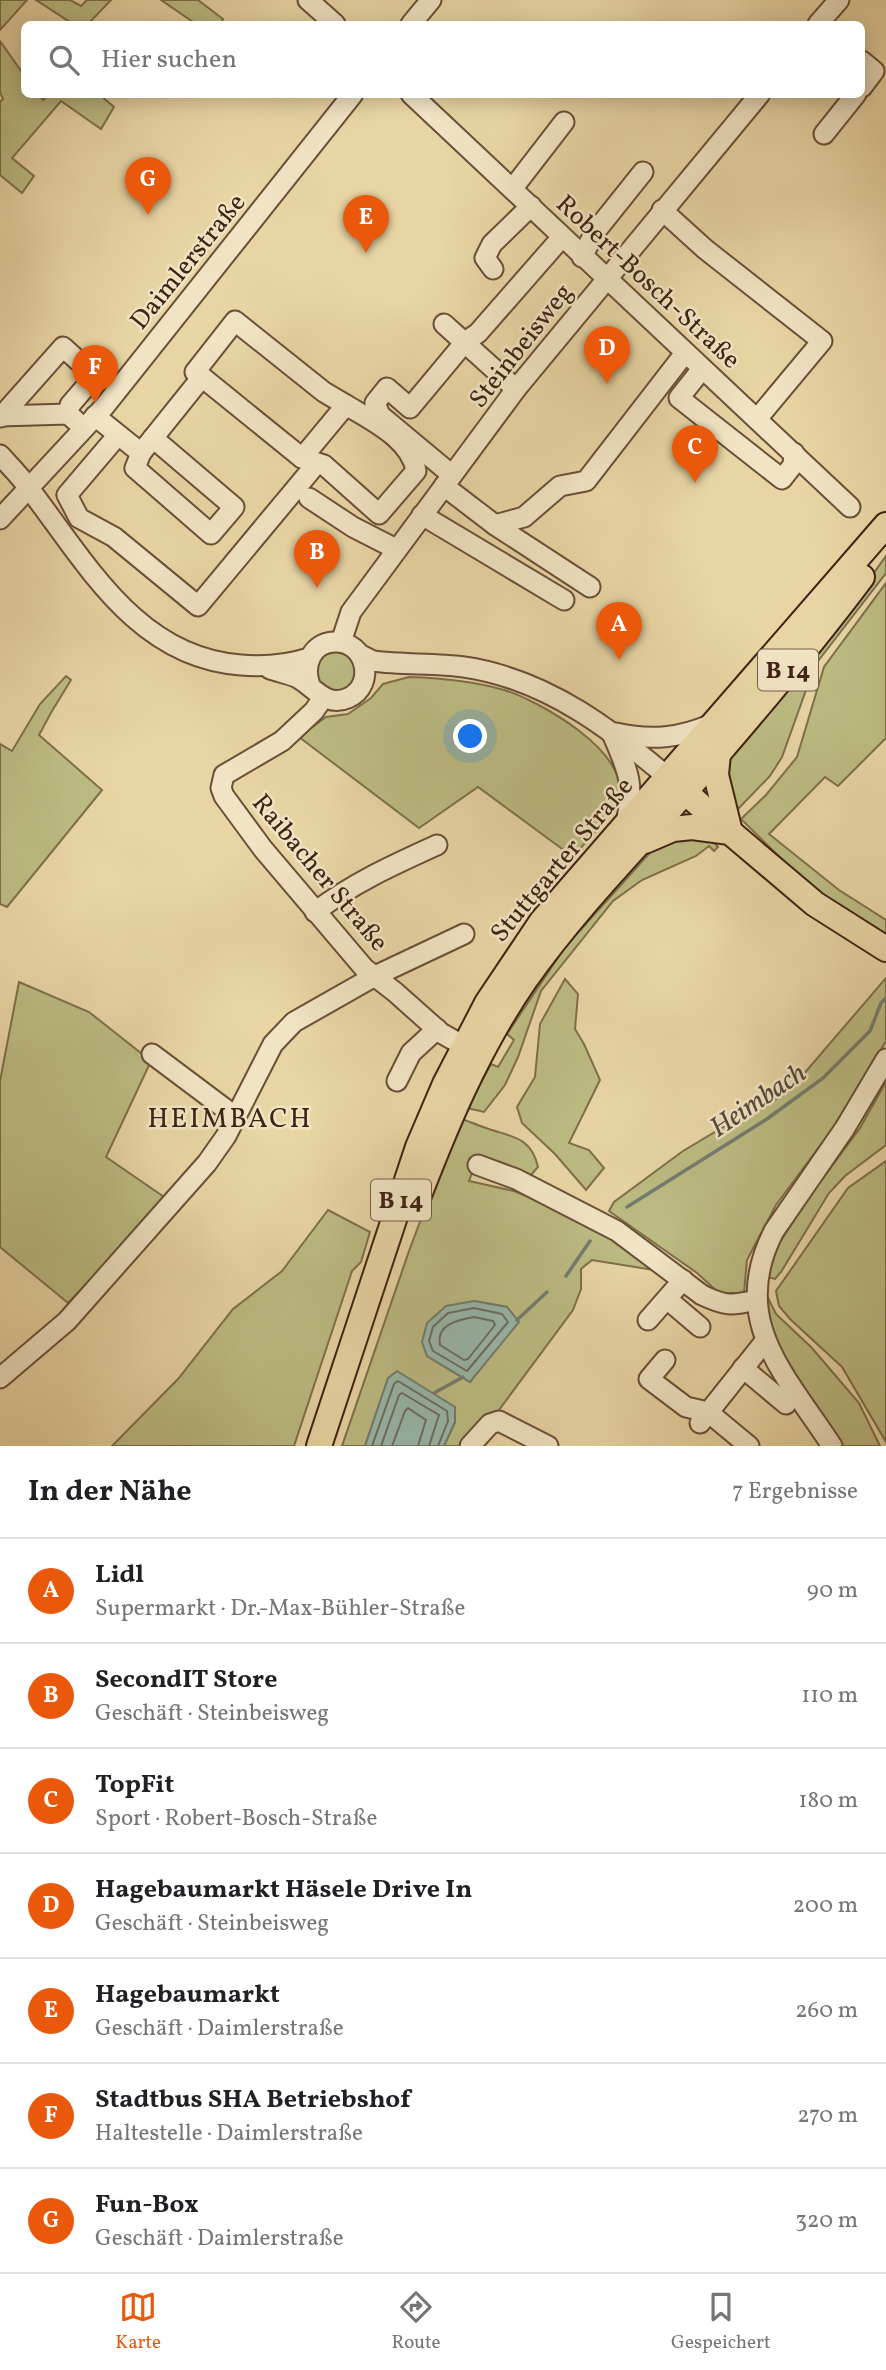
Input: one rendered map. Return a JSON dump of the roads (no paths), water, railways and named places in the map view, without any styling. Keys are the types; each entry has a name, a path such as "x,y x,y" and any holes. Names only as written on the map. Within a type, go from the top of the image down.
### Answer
{"main road":[{"name":"Stuttgarter Straße","path":"682,789 716,722 886,525"},
{"name":"Stuttgarter Straße","path":"319,1446 418,1147 464,1046 510,966 542,922 718,753 825,626 886,545"},
{"path":"718,753 716,775 725,828"},
{"path":"682,789 815,904 886,949"},
{"path":"632,834 701,827 725,828"},
{"name":"Stuttgarter Straße","path":"333,1446 411,1216 441,1137 473,1068 505,1012 542,957 588,899 632,834"}],"street":[{"path":"308,0 332,21"},
{"path":"414,21 432,0"},
{"path":"822,21 839,0"},
{"name":"Daimlerstraße","path":"0,519 90,422 350,98"},
{"name":"Robert-Bosch-Straße","path":"415,98 850,507"},
{"name":"Steinbeisweg","path":"341,642 351,612 516,389 757,98"},
{"path":"824,134 853,98"},
{"path":"513,188 564,122"},
{"path":"582,257 595,232 643,172"},
{"path":"493,269 485,258 492,244 531,206"},
{"path":"662,210 705,249 822,341 757,419"},
{"path":"562,237 478,334 465,342 410,408 387,388 375,403 380,415 495,525 590,587"},
{"path":"235,321 324,392 383,427 414,457 416,471 379,514 324,465 310,461 202,377 195,372 235,321"},
{"path":"444,324 516,389"},
{"path":"0,417 63,347 95,376 70,405 68,414"},
{"path":"495,525 524,517 560,486 586,481 685,353"},
{"path":"702,369 679,398 782,479 793,465 794,453"},
{"path":"0,417 68,414 147,446 233,507 211,534 135,468 147,446 202,377"},
{"path":"118,435 67,495 79,518 114,537 198,606 310,461 346,405"},
{"path":"0,455 29,488 108,594 134,619 173,647 226,664 262,666 309,658"},
{"path":"309,499 367,536 396,550"},
{"path":"422,514 564,600"},
{"path":"317,692 306,667 309,658 320,646 330,642 341,642 373,661 464,667 522,681 549,692 611,732 682,789"},
{"path":"359,689 365,672 361,655"},
{"path":"262,666 295,677 331,700 346,699 372,679 406,665"},
{"name":"Raibacher Straße","path":"317,692 314,711 282,741 224,775 221,788 233,810 364,968 437,1029 464,1046"},
{"path":"611,732 638,738 665,738 691,733 716,722"},
{"path":"611,732 630,777 632,834"},
{"path":"315,912 354,884 437,845"},
{"path":"0,1378 67,1321 206,1163 236,1117 273,1044 295,1022 375,976 464,934"},
{"path":"397,1081 411,1053 437,1029"},
{"path":"152,1054 236,1117"},
{"path":"832,1446 790,1395 761,1329 756,1300 760,1264 774,1231 845,1128 886,1059"},
{"path":"478,1165 516,1179 617,1231 702,1295 732,1306 756,1300"},
{"path":"648,1320 683,1280"},
{"path":"667,1299 701,1327"},
{"path":"703,1418 766,1340"},
{"path":"665,1360 649,1379 686,1407 749,1446"},
{"path":"743,1368 790,1395"},
{"path":"470,1446 490,1424 499,1421 548,1446"}],"water":[{"path":"474,1301 507,1307 519,1322 470,1382 427,1356 422,1342 427,1323 446,1306"},
{"path":"397,1371 455,1407 455,1422 444,1446 365,1446 388,1378"}],"waterway":[{"name":"Heimbach","path":"627,1207 767,1119 823,1078 870,1031 881,1003 886,998"},
{"name":"Heimbach","path":"566,1276 590,1241"},
{"name":"Heimbach","path":"517,1320 547,1292"},
{"name":"Heimbach","path":"434,1393 463,1377"}],"place":[{"name":"Fun-Box","path":"148,215"},
{"name":"Hagebaumarkt","path":"366,253"},
{"name":"Hagebaumarkt Häsele Drive In","path":"607,384"},
{"name":"Stadtbus SHA Betriebshof","path":"95,403"},
{"name":"TopFit","path":"695,483"},
{"name":"SecondIT Store","path":"317,588"},
{"name":"Lidl","path":"619,660"}],"district":[{"name":"HEIMBACH","path":"230,1117"}]}
